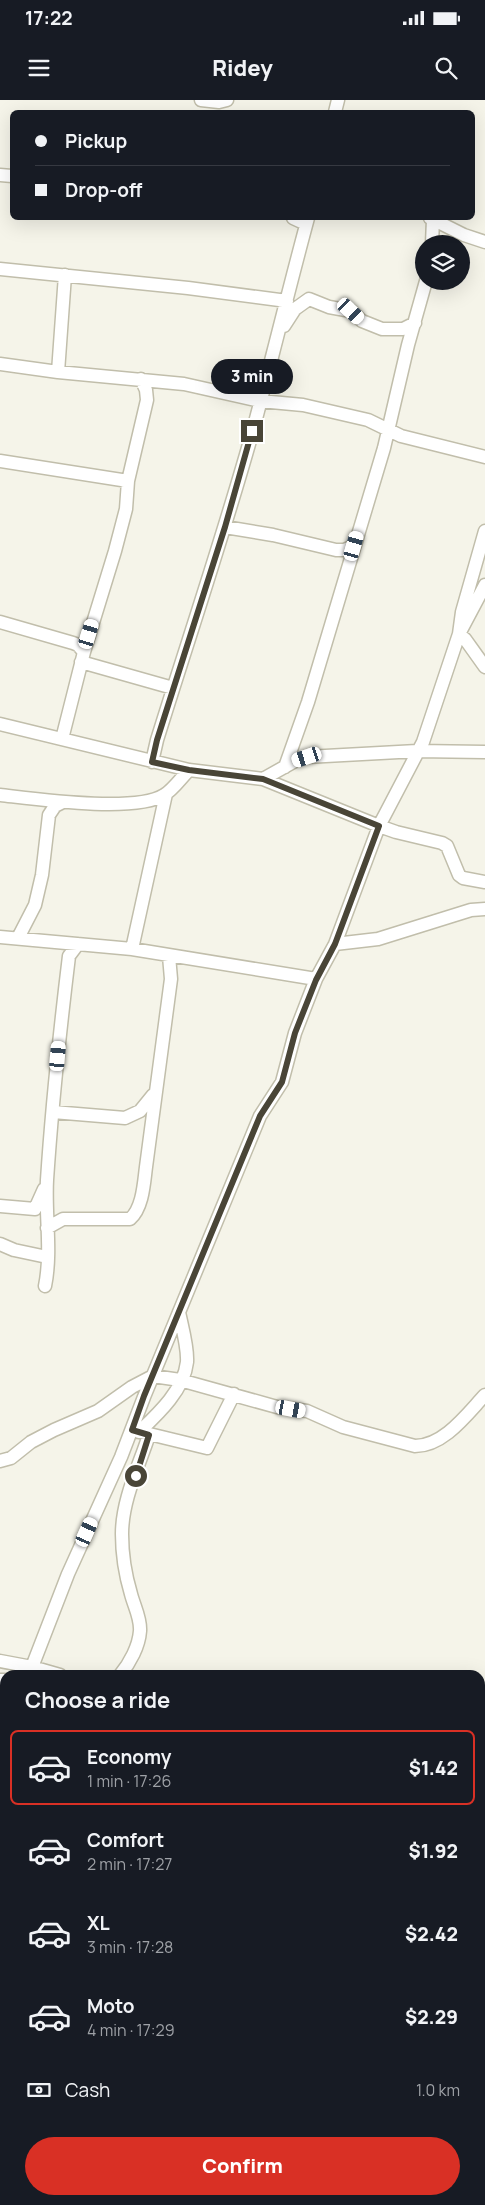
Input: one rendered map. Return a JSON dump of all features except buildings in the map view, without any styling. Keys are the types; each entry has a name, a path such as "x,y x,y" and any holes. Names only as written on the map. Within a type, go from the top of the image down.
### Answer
{"street":[{"path":"201,100 219,102 227,100"},
{"path":"432,220 432,235"},
{"path":"436,220 464,235 485,242"},
{"path":"152,762 173,688 225,527 280,330 307,221"},
{"path":"0,269 287,301"},
{"path":"58,372 65,275"},
{"path":"286,767 308,702 389,431 408,345 416,323 424,290"},
{"path":"280,330 296,309 309,300 329,307 351,311 362,321 382,328 403,329 416,323"},
{"path":"0,364 58,372 141,379 206,388 260,400 302,405 368,420 389,431 418,441 485,457"},
{"path":"62,740 82,657 118,543 126,509 128,481 147,400 146,390 141,379"},
{"path":"0,462 128,481"},
{"path":"225,527 273,535 336,550 344,550 354,546"},
{"path":"126,1670 139,1639 140,1625 124,1568 122,1533 140,1432 153,1376 260,1116 282,1082 295,1033 316,980 335,944 379,826 423,742 459,634 462,612 485,531"},
{"path":"459,634 485,585"},
{"path":"0,622 73,643 82,657 173,688"},
{"path":"459,634 465,639 485,667"},
{"path":"0,724 189,770 263,779 379,826 442,843 447,846 459,876 485,882"},
{"path":"263,779 307,757 417,752 485,752"},
{"path":"0,795 63,802 130,803 154,800 166,794 189,770"},
{"path":"132,949 166,794"},
{"path":"18,938 35,906 42,876 49,814 55,806 63,802"},
{"path":"335,944 378,939 471,910 485,909"},
{"path":"27,923 41,941"},
{"path":"0,937 132,949 316,980"},
{"path":"62,943 69,956"},
{"path":"45,1286 48,1271 47,1182 53,1112 69,956 78,944"},
{"path":"47,1228 63,1218 126,1220 133,1216 142,1196 170,980 169,956"},
{"path":"53,1112 125,1118 140,1111 155,1092"},
{"path":"0,1206 35,1209 47,1182"},
{"path":"0,1244 14,1250 47,1257"},
{"path":"30,1670 68,1574 121,1457 140,1432 165,1407 180,1380 187,1361 179,1312"},
{"path":"0,1461 11,1458 31,1442 54,1430 98,1410 132,1387 153,1376 180,1380 277,1407 306,1411 343,1427 415,1446 424,1446 443,1436 485,1395"},
{"path":"140,1432 207,1448 234,1394"},
{"path":"0,1662 42,1670"}],"route":[{"path":"136,1476 149,1435 132,1430 144,1396 260,1116 282,1082 295,1033 309,1002 316,980 330,957 379,826 263,779 189,770 152,762 195,616 225,527 252,431"}]}
